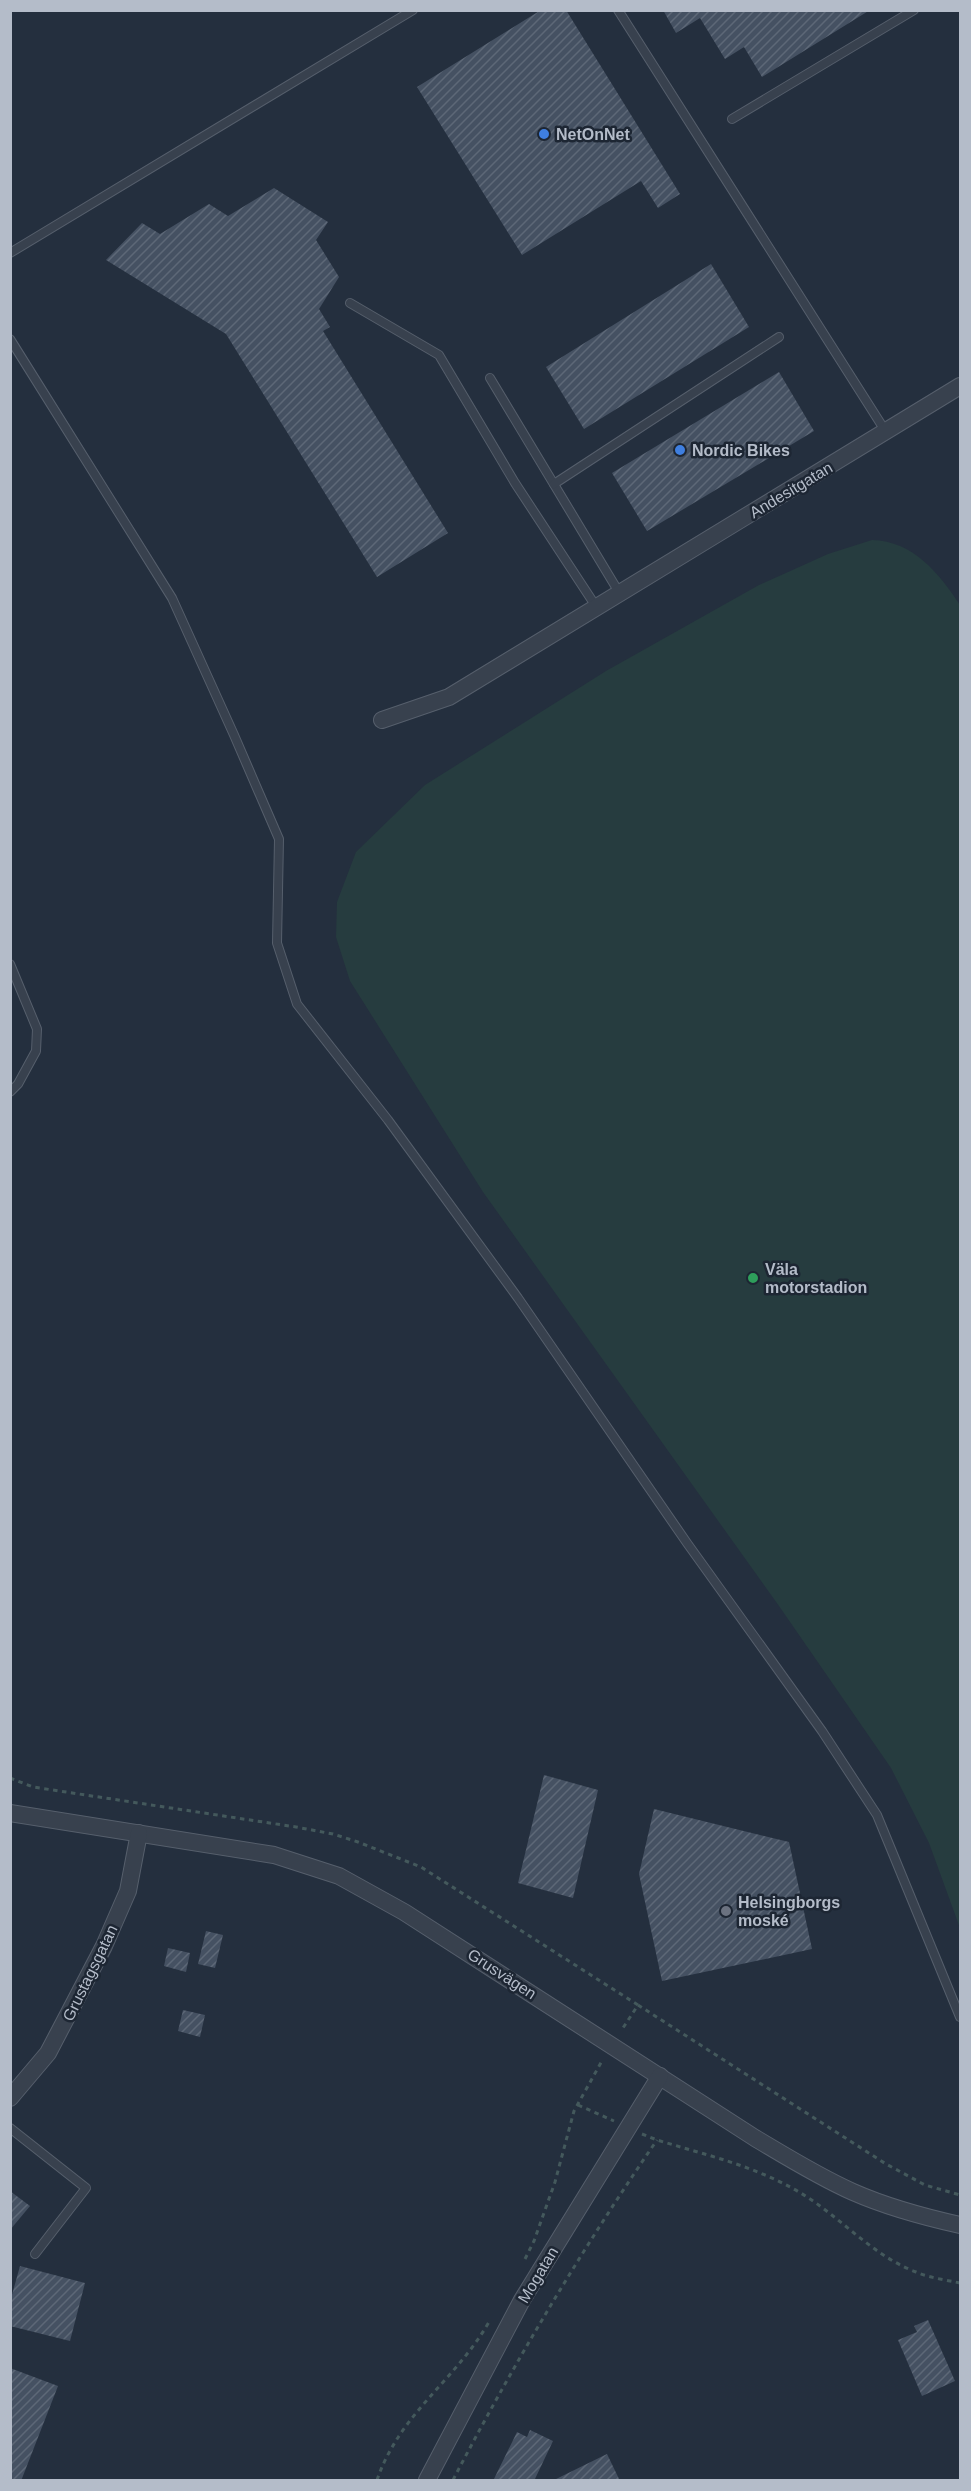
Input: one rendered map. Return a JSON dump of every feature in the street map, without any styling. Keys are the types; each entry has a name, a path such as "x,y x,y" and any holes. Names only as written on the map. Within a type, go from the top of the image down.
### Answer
{"street":[{"name":"Andesitgatan","path":"382,720 449,697 960,386"},
{"name":"Grusvägen","path":"10,1813 274,1855 339,1876 404,1912 810,2171 855,2193 893,2207 960,2225"},
{"name":"Grustagsgatan","path":"10,2098 48,2053 104,1946 128,1891 139,1833"},
{"name":"Mogatan","path":"427,2481 522,2300 660,2076"}],"lane":[{"path":"10,253 412,10"},
{"path":"618,10 886,432"},
{"path":"732,119 914,10"},
{"path":"350,303 439,355 515,483 597,609"},
{"path":"554,484 779,337"},
{"path":"10,339 172,598 279,839 277,943 297,1004 388,1120 518,1298 694,1553 822,1731 877,1815 960,2017"},
{"path":"490,378 620,594"},
{"path":"10,964 37,1029 36,1051 18,1084 10,1092"},
{"path":"10,2128 86,2188 35,2254"}],"path":[{"path":"10,1778 33,1787 333,1834 412,1863 453,1886 886,2164 926,2185 960,2195"},
{"path":"520,2268 534,2241 549,2202 567,2133 578,2104 638,2005"},
{"path":"578,2104 657,2140 744,2166 771,2177 817,2204 867,2244 896,2263 916,2272 960,2283"},
{"path":"453,2481 498,2394 537,2327 657,2140"},
{"path":"377,2481 398,2434 475,2345 491,2318"}],"green space":[{"name":"Väla motorstadion","path":"872,540 900,546 924,561 943,581 960,605 960,1928 929,1843 891,1768 779,1606 483,1192 350,981 336,937 337,902 356,852 425,785 606,671 759,585 828,554"}],"building":[{"name":"NetOnNet","path":"541,10 566,10 680,194 658,208 641,181 522,255 417,87"},
{"path":"663,10 870,10 762,77 744,47 725,59 700,18 676,33"},
{"path":"274,188 328,222 316,240 339,277 319,309 330,327 323,331 448,533 377,577 226,334 106,260 142,223 160,234 209,204 228,216"},
{"path":"711,264 749,327 584,429 546,367"},
{"path":"779,372 814,431 647,531 612,473"},
{"path":"544,1775 598,1790 573,1898 518,1883"},
{"name":"Helsingborgs moské","path":"654,1809 789,1842 812,1949 662,1981 639,1874"},
{"path":"206,1931 223,1935 215,1968 198,1964"},
{"path":"168,1948 190,1953 186,1972 164,1966"},
{"path":"183,2010 205,2015 200,2037 178,2031"},
{"path":"10,2191 30,2206 10,2230"},
{"path":"20,2266 85,2283 70,2341 10,2326 10,2302"},
{"path":"928,2320 955,2381 922,2396 898,2340 917,2332 914,2326"},
{"path":"10,2368 58,2386 21,2481 10,2481"},
{"path":"530,2430 553,2441 534,2481 493,2481 517,2432 527,2437"},
{"path":"607,2454 620,2481 552,2481"}],"place":[{"name":"NetOnNet","path":"544,134"},
{"name":"Nordic Bikes","path":"680,450"},
{"name":"Väla motorstadion","path":"753,1278"},
{"name":"Helsingborgs moské","path":"726,1911"}]}
